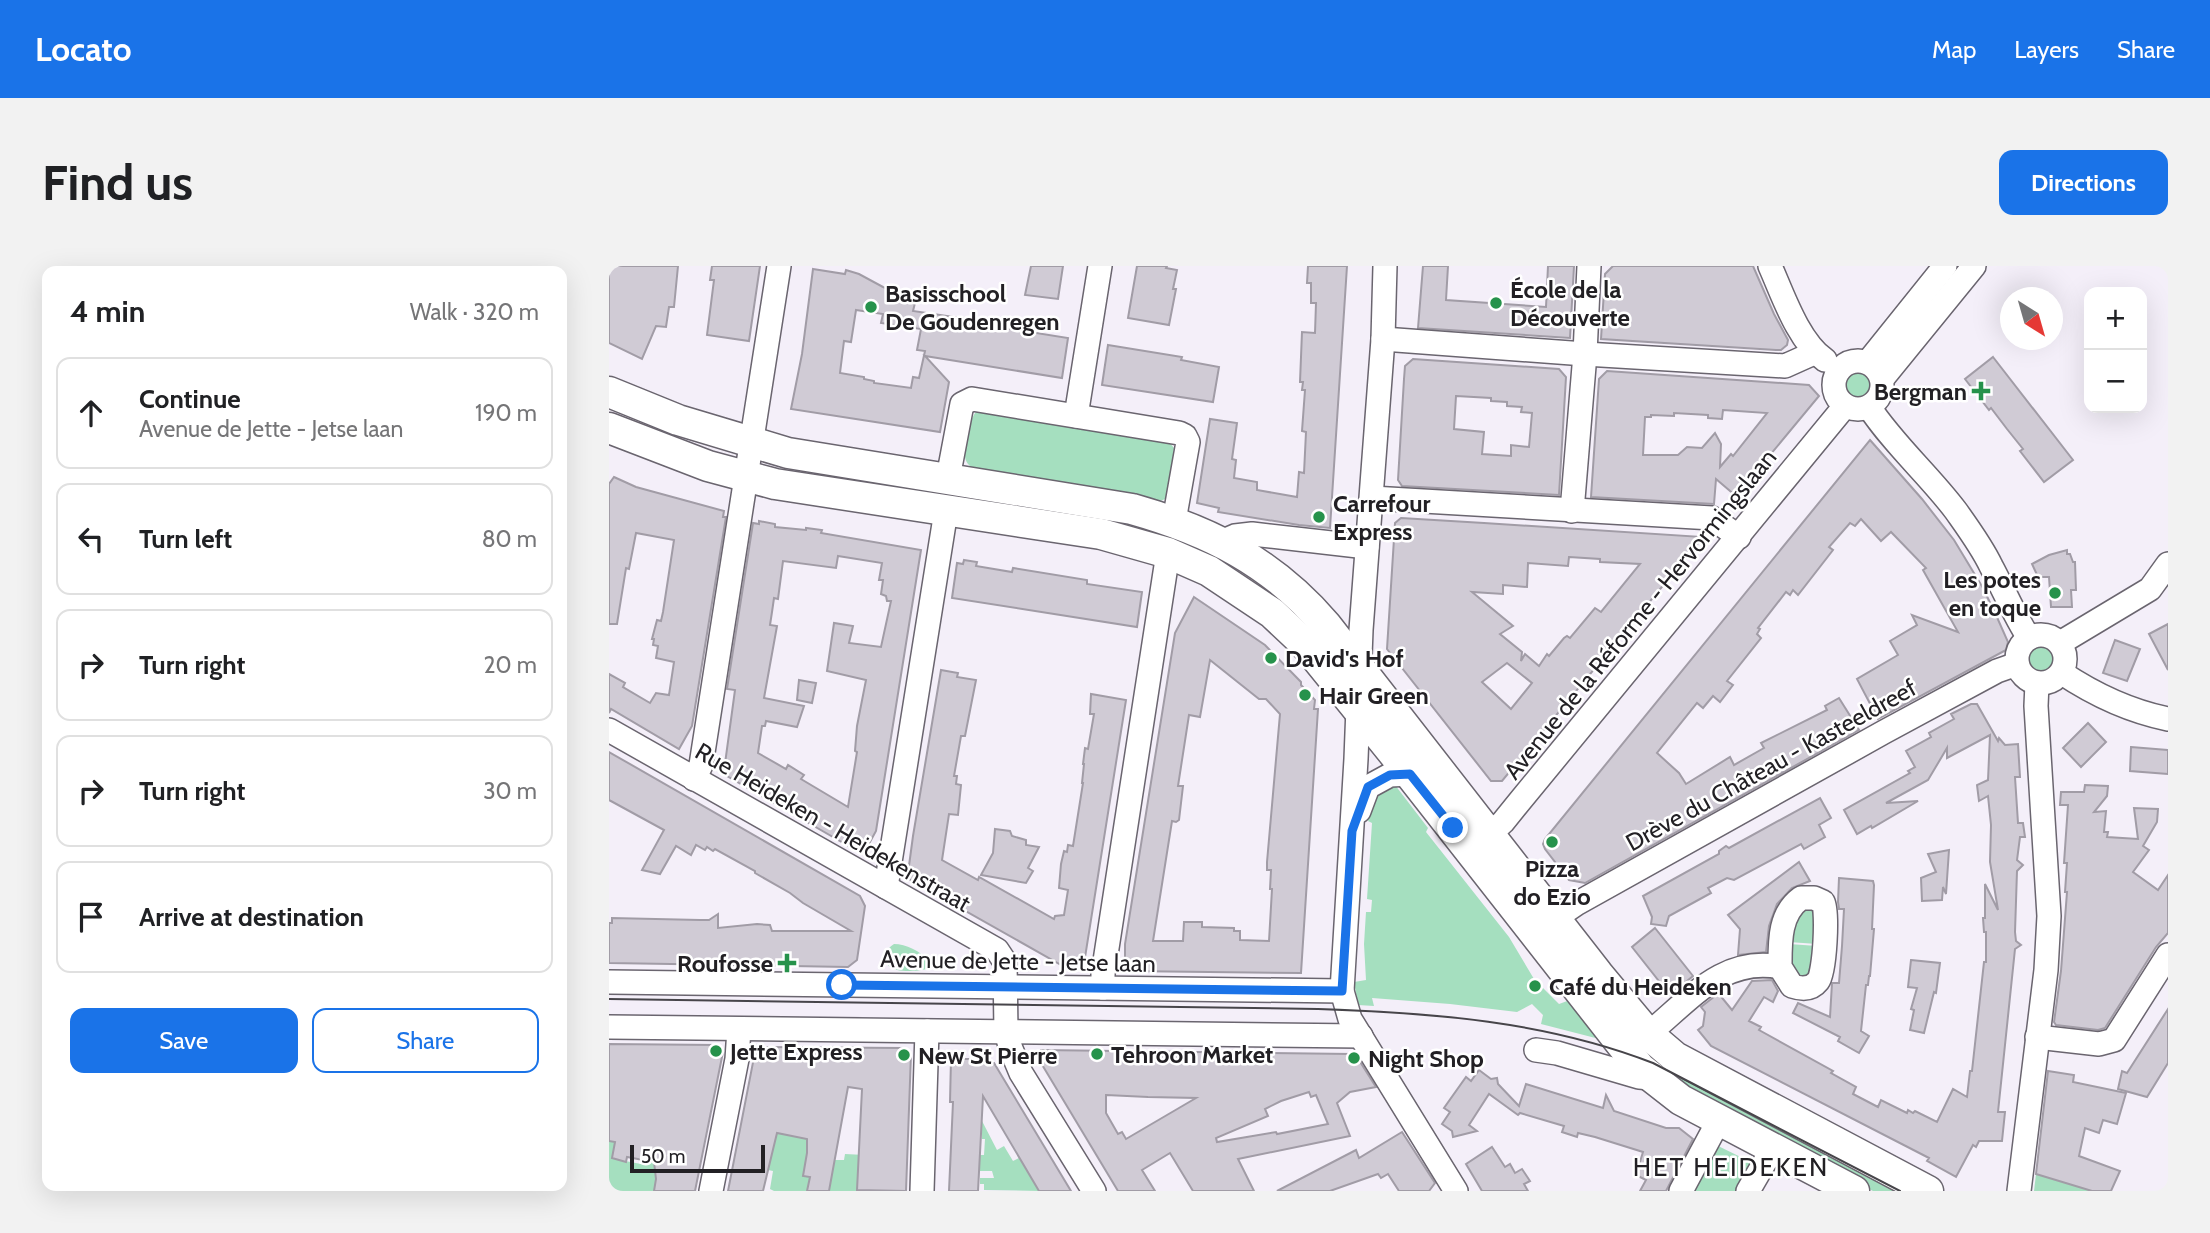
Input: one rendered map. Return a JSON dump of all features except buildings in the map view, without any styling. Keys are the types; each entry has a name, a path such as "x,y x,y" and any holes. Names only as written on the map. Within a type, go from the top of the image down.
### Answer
{"main road":[{"path":"609,392 678,420 800,455 1132,509 1174,521 1251,559 1308,605 1360,668 1480,843 1637,1043 1675,1057 1928,1191"},
{"path":"609,428 673,454 775,484 1101,534 1168,552 1209,571 1272,613 1305,644 1410,774 1554,919 1637,1043 1652,1078 1681,1100 1854,1191"}],"street":[{"path":"695,779 701,765 779,266"},
{"path":"1076,416 1100,266"},
{"path":"1385,266 1383,339 1367,548 1342,991 1350,1019 1456,1191"},
{"path":"1572,511 1585,354 1589,266"},
{"path":"1770,266 1799,329 1814,353 1838,370"},
{"path":"1875,371 1852,361 1838,370 1833,385 1835,393 1845,406 1852,409 1869,407 1880,395 1875,371 1945,266"},
{"path":"1875,371 1974,266"},
{"path":"1383,339 1785,366 1814,353"},
{"path":"948,478 962,404 972,399 1179,433 1185,436 1188,442 1174,521"},
{"name":"Avenue de la Réforme - Hervormingslaan","path":"1480,843 1520,802 1845,406"},
{"path":"1869,407 1955,510 1990,563 2029,638"},
{"path":"1372,498 1712,518 1739,537"},
{"path":"886,887 946,511"},
{"path":"1221,542 1252,534 1367,548"},
{"path":"1103,988 1168,552"},
{"path":"2060,643 2159,584 2168,564"},
{"path":"2042,634 2055,638 2060,643 2066,661 2062,673 2051,682 2037,683 2022,675 2017,664 2020,646 2029,638 2042,634"},
{"name":"Drève du Château - Kasteeldreef","path":"1554,919 1584,899 1884,732 1997,671 2017,664"},
{"path":"2062,673 2116,704 2141,714 2168,719"},
{"path":"2019,1191 2046,970 2049,916 2037,683"},
{"name":"Rue Heideken - Heidekenstraat","path":"609,730 997,950 1005,962 1006,1032 1011,1049 1021,1073 1094,1191"},
{"path":"1352,831 1368,787 1390,775 1410,774"},
{"path":"2037,1037 2099,1044 2114,1040 2168,955"},
{"path":"1637,1043 1728,971 1759,964 1780,967"},
{"name":"Avenue de Jette - Jetse laan","path":"609,982 1342,991"},
{"path":"609,1027 1361,1036"},
{"path":"711,1191 737,1059 739,1029"},
{"path":"922,1191 927,1031"},
{"path":"1536,1050 1652,1078"},
{"path":"1681,1191 1719,1120"},
{"path":"1748,1191 1773,1148"}],"green space":[{"path":"1858,372 1868,375 1871,385 1868,395 1858,398 1848,395 1845,385 1848,375"},
{"path":"976,412 1169,442 1174,448 1168,493 1165,499 1156,503 976,470 968,463 965,452 969,426"},
{"path":"2042,642 2054,647 2059,659 2054,671 2042,676 2030,671 2025,659 2030,647"},
{"path":"1395,785 1428,828 1426,832 1509,937 1534,979 1559,1004 1570,1000 1611,1042 1541,1024 1543,1015 1532,1004 1517,1012 1372,998 1374,1006 1358,1005 1354,982 1366,980 1366,912 1371,912 1372,900 1367,899 1372,823 1368,821 1378,792"},
{"path":"1804,907 1815,909 1817,944 1789,942 1791,923"},
{"path":"894,944 921,954 928,960 927,969 904,971 889,966 885,958 887,951"},
{"path":"1789,944 1817,946 1812,975 1800,978 1788,964"},
{"path":"1631,1029 1909,1191 1873,1191 1714,1108 1649,1060"},
{"path":"609,1105 623,1144 620,1160 641,1164 653,1108 654,1189 659,1191 609,1191"},
{"path":"982,1121 997,1150 1004,1146 1013,1161 1019,1158 1039,1191 984,1190 980,1178 994,1178 992,1171 979,1171 979,1155 984,1155 985,1139 982,1139"},
{"path":"776,1133 807,1139 816,1146 807,1191 770,1189 773,1171 768,1170"},
{"path":"1712,1143 1757,1165 1742,1191 1689,1191"},
{"path":"845,1154 865,1155 857,1190 869,1191 829,1191 834,1160 844,1160"},
{"path":"2036,1174 2092,1191 2034,1191"}],"tram line":[{"path":"609,999 1318,1009 1404,1013 1488,1022 1571,1037 1653,1063 1900,1191"}],"place":[{"name":"École de la Découverte","path":"1496,303"},
{"name":"Basisschool De Goudenregen","path":"871,307"},
{"name":"Bergman","path":"1981,391"},
{"name":"Carrefour Express","path":"1319,517"},
{"name":"Les potes en toque","path":"2055,593"},
{"name":"David's Hof","path":"1271,658"},
{"name":"Hair Green","path":"1305,695"},
{"name":"Pizza do Ezio","path":"1552,842"},
{"name":"Roufosse","path":"787,963"},
{"name":"Café du Heideken","path":"1535,986"},
{"name":"Jette Express","path":"716,1051"},
{"name":"Tehroon Market","path":"1097,1054"},
{"name":"New St Pierre","path":"904,1055"},
{"name":"Night Shop","path":"1354,1058"}],"district":[{"name":"HET HEIDEKEN","path":"1731,1167"}],"route":[{"path":"842,985 1342,991 1352,831 1368,787 1390,775 1410,774 1453,828"}]}
